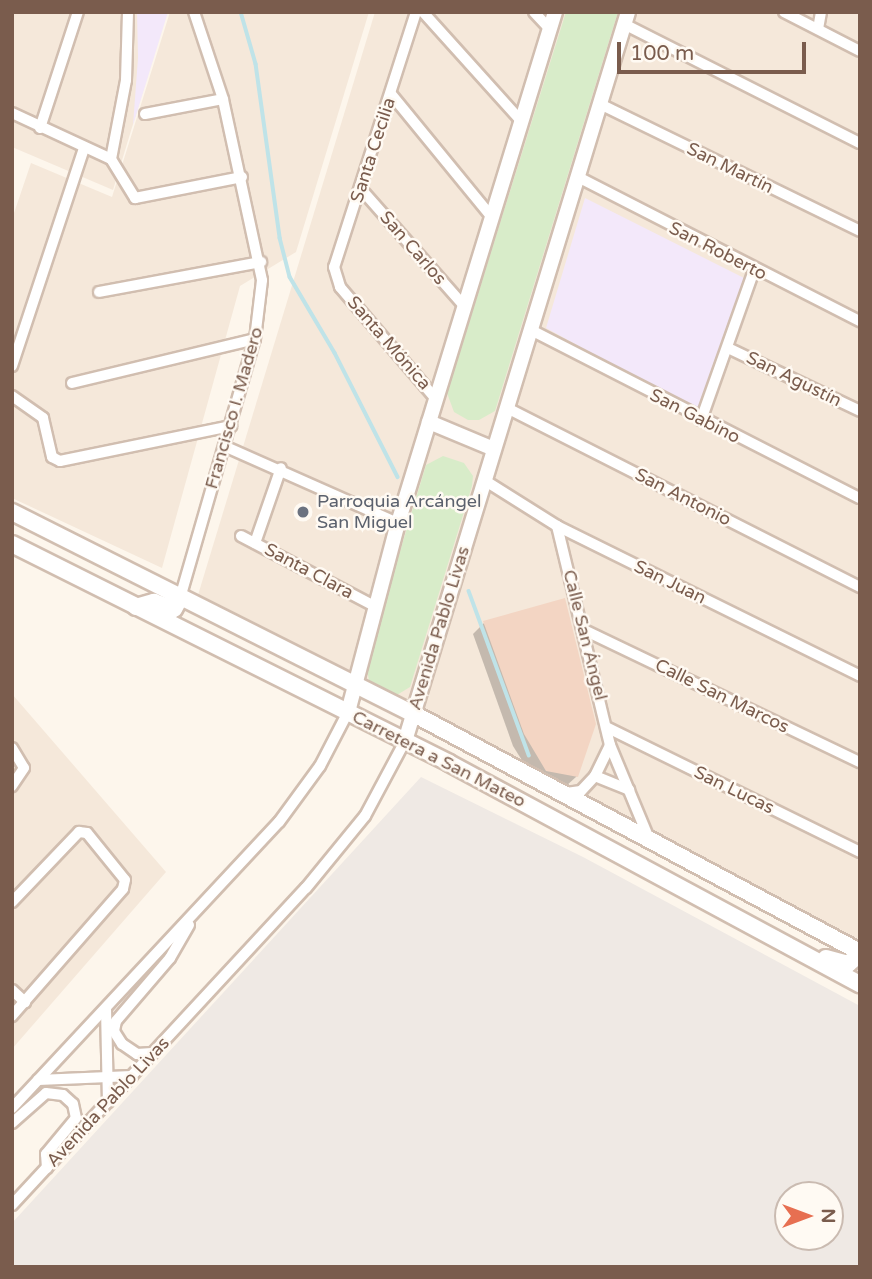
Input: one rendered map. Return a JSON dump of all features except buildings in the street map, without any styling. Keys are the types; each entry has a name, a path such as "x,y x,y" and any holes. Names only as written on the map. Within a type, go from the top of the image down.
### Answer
{"main road":[{"name":"Carretera a San Mateo","path":"12,512 414,714 651,844 860,953"},
{"name":"Carretera a San Mateo","path":"12,544 405,741 860,984"},
{"path":"136,607 154,602 174,609 181,604 180,598"},
{"path":"790,946 845,964 860,953"}],"street":[{"path":"40,128 78,12"},
{"path":"128,12 126,80 111,159 128,193 142,199 242,177"},
{"name":"Francisco I. Madero","path":"180,598 232,426 255,339 261,262 223,99 194,12"},
{"name":"Santa Cecilia","path":"340,286 335,259 361,189 416,12"},
{"path":"423,12 522,122"},
{"path":"534,12 550,29"},
{"path":"12,1108 279,822 320,766 348,712 398,523 555,12"},
{"path":"784,12 860,51"},
{"path":"818,29 821,12"},
{"path":"626,18 860,143"},
{"name":"Avenida Pablo Livas","path":"12,1205 306,887 365,816 405,741 626,18"},
{"path":"391,94 491,216"},
{"path":"145,114 223,99"},
{"name":"San Martín","path":"600,104 860,231"},
{"path":"12,113 111,159"},
{"path":"12,366 83,148"},
{"name":"San Roberto","path":"578,177 754,270 860,321"},
{"name":"San Carlos","path":"361,189 466,307"},
{"path":"99,292 261,262"},
{"path":"701,420 754,270"},
{"name":"Santa Mónica","path":"340,286 437,400"},
{"name":"San Gabino","path":"531,330 701,420 860,498"},
{"path":"72,383 255,339"},
{"name":"San Agustín","path":"728,348 860,411"},
{"path":"12,397 43,418 52,457 60,461 232,426"},
{"name":"San Antonio","path":"507,408 860,587"},
{"path":"429,422 494,449"},
{"path":"224,446 281,468 398,523"},
{"path":"255,543 281,468"},
{"name":"San Juan","path":"484,480 557,526 860,676"},
{"name":"Calle San Ángel","path":"557,526 610,745 651,844"},
{"name":"Santa Clara","path":"241,536 376,607"},
{"name":"Calle San Marcos","path":"584,630 860,762"},
{"name":"San Lucas","path":"608,728 860,852"},
{"path":"556,792 581,791 595,776 610,745"},
{"path":"12,748 24,768 12,786"},
{"path":"595,776 629,790"},
{"path":"12,902 79,832 87,833 125,880 123,889 12,1016"},
{"path":"154,1052 136,1054 122,1044 114,1031 116,1021 170,958 197,911"},
{"path":"12,990 25,1002"},
{"path":"106,1008 104,1076 108,1102"},
{"path":"38,1080 132,1076"},
{"path":"12,1123 46,1093 63,1095 74,1104 76,1118 46,1154 47,1168"}],"shaded area":[{"path":"12,12 167,12 113,190 12,147"},
{"path":"137,12 168,12 133,125 138,58"},
{"path":"170,12 369,12 296,252 240,286 162,568 12,498 12,219 31,163 112,197"},
{"path":"375,12 860,12 860,940 198,595"},
{"path":"585,198 744,278 697,411 546,328"},
{"path":"12,694 166,872 12,1049"},
{"path":"421,777 583,857 860,1006 860,1267 12,1267 12,1223"}],"green space":[{"path":"566,12 618,12 495,411 479,420 468,420 454,412 447,393"},
{"path":"443,456 464,463 473,476 472,486 410,687 392,698 370,686 366,664 426,465"}],"waterway":[{"path":"241,12 256,64 280,238 290,277 335,353 398,477"},
{"path":"469,591 529,755"}],"place":[{"name":"Parroquia Arcángel San Miguel","path":"303,512"}]}
